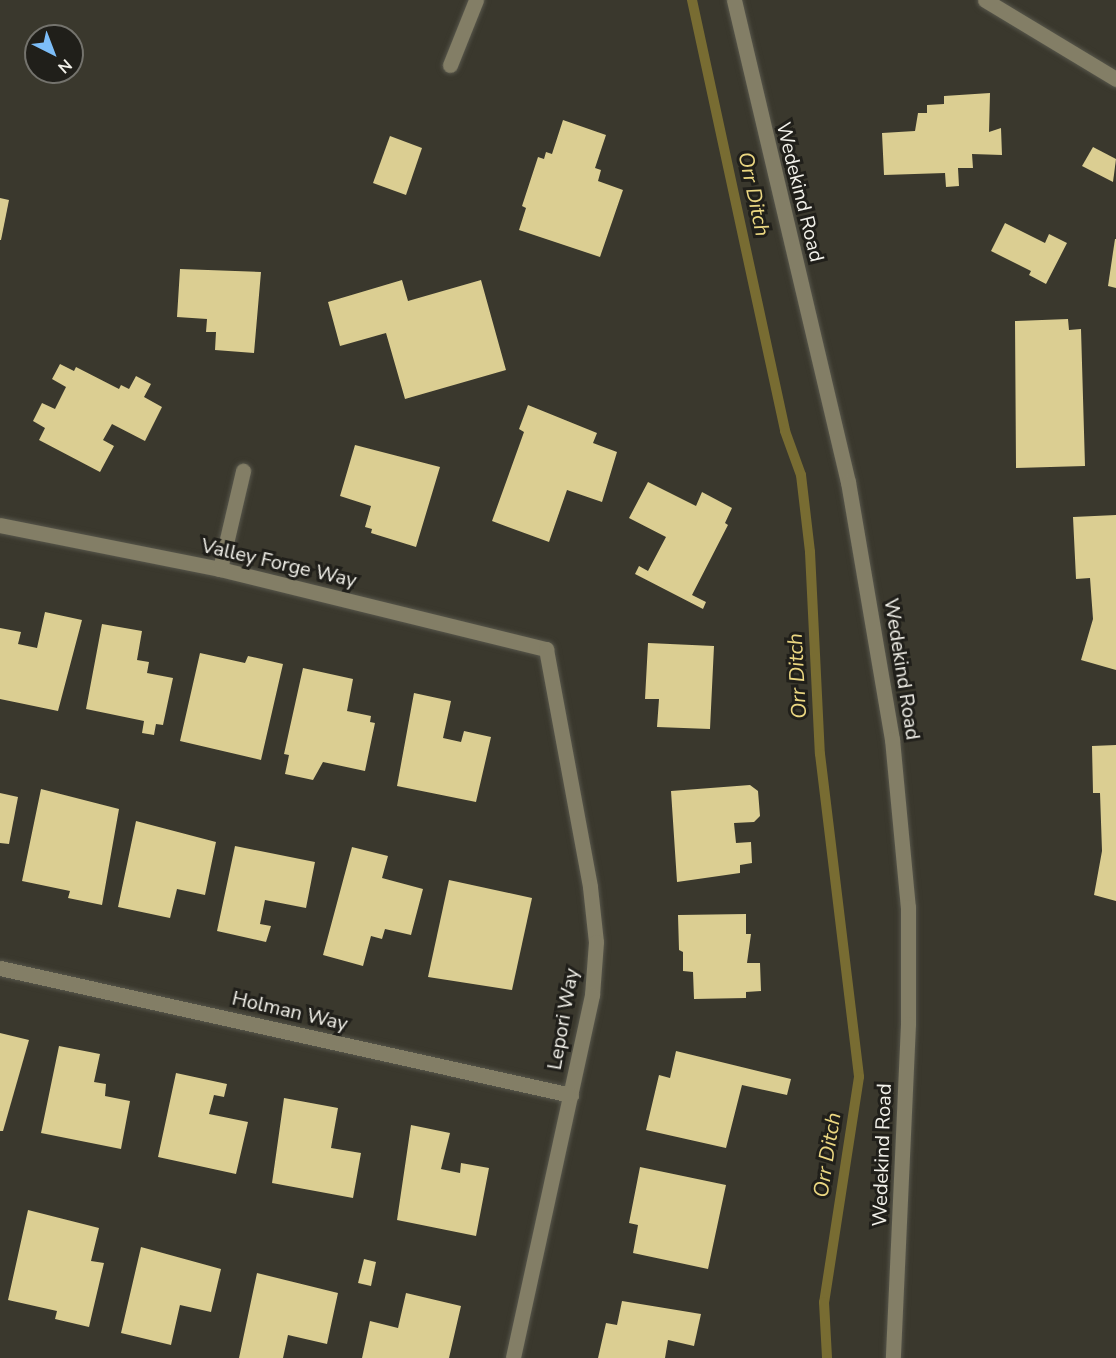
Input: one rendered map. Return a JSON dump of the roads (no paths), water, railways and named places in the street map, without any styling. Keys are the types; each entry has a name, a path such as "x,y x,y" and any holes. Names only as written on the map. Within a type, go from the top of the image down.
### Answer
{"street":[{"path":"450,65 476,0"},
{"name":"Wedekind Road","path":"734,0 760,121 849,482 892,739 908,907 908,1024 893,1358"},
{"path":"985,0 1116,79"},
{"path":"220,569 243,471"},
{"name":"Valley Forge Way","path":"0,525 220,569 546,649"},
{"name":"Lepori Way","path":"513,1358 592,995 596,942 590,887 546,649"},
{"name":"Holman Way","path":"0,968 571,1095"}],"waterway":[{"name":"Orr Ditch","path":"692,0 785,431 801,475 810,552 820,754 859,1077 824,1302 827,1358"}]}
